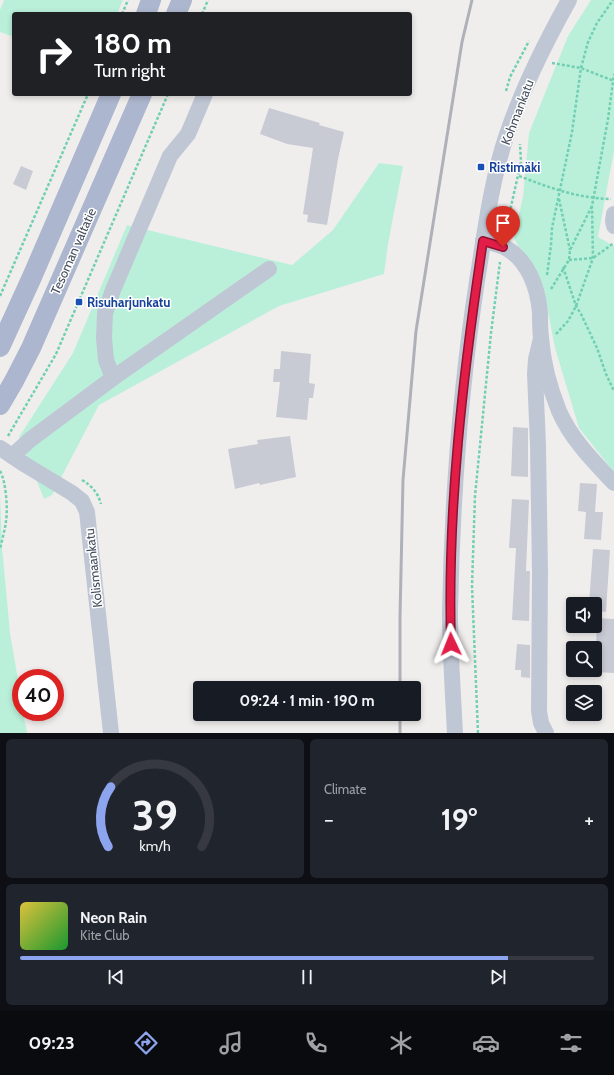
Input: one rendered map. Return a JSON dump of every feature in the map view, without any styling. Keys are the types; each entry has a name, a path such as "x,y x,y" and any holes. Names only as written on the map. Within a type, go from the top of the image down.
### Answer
{"main road":[{"path":"147,12 152,0"},
{"path":"177,12 182,0"},
{"name":"Tesoman valtatie","path":"0,347 110,96"},
{"name":"Tesoman valtatie","path":"0,405 31,348 141,96"}],"street":[{"name":"Kohmankatu","path":"455,733 450,615 453,531 466,360 483,241 497,172 507,136 529,79 569,0"},
{"path":"113,378 106,360 104,338 105,313 113,290 170,156 188,134 204,96"},
{"path":"614,214 614,226"},
{"path":"483,241 503,247 511,252 526,267 536,292 540,312 542,343 550,385 559,411 571,433 583,449 614,483"},
{"path":"6,452 31,439 113,378 269,269"},
{"path":"542,343 536,359 535,374 540,572 539,711 541,722 546,733"},
{"name":"Kolismaankatu","path":"6,452 72,493 85,505 111,733"}],"path":[{"path":"123,12 128,0"},
{"path":"203,12 208,0"},
{"path":"547,280 552,228 559,191 567,161 582,68 588,42 597,23 613,0"},
{"path":"608,6 614,5"},
{"path":"550,63 582,68 614,81"},
{"path":"542,343 568,321 576,306 593,258 592,206 608,119 614,74"},
{"path":"0,296 87,96"},
{"path":"18,421 56,354 167,96"},
{"path":"478,733 472,586 475,496 491,333 503,247 521,162 520,140 507,136"},
{"path":"519,176 559,191 593,198 614,199"},
{"path":"540,312 544,301 569,260 570,250 558,196"},
{"path":"570,250 592,206"},
{"path":"569,260 593,258 614,243"},
{"path":"563,268 576,306 597,348 614,391"},
{"path":"0,471 6,497 6,520 0,549"}],"green space":[{"path":"4,0 123,0 118,12 12,12 12,36 0,32 0,10"},
{"path":"591,0 614,0 614,151 598,237 614,246 614,472 579,428 555,348 544,291 525,253 518,246 514,238 523,196 529,133 568,36"},
{"path":"379,163 403,166 388,244 384,274 279,306 99,405 52,495 44,499 19,437 73,353 127,225 292,265 333,230"},
{"path":"0,493 2,547 10,633 16,669 12,669 12,721 25,721 27,733 0,733"}],"building":[{"path":"269,108 320,123 319,125 344,132 327,225 307,222 308,215 303,214 313,148 287,144 260,134"},
{"path":"21,166 33,171 26,190 13,184"},
{"path":"281,351 311,354 309,383 315,384 313,398 309,398 307,420 276,417 280,382 273,382 274,369 280,369"},
{"path":"513,427 528,428 528,477 511,476"},
{"path":"290,436 296,477 260,485 259,483 235,489 228,449 258,444 257,440"},
{"path":"580,483 597,484 595,512 603,512 601,540 584,539 586,512 578,511"},
{"path":"512,499 529,500 526,571 530,571 529,621 512,620 516,548 509,548"},
{"path":"593,549 610,550 606,612 602,612 602,597 590,597"},
{"path":"602,618 614,619 614,673 602,672 602,641 596,641 596,633 602,633"},
{"path":"517,644 530,645 530,678 521,677 521,670 515,670"}],"railway":[{"path":"400,681 403,480 416,331 462,42 472,0"},
{"path":"400,721 400,733"}],"place":[{"name":"Ristimäki","path":"481,167"},
{"name":"Risuharjunkatu","path":"79,302"}],"route":[{"path":"451,644 450,615 452,538 458,450 469,334 483,241 503,247"}]}
